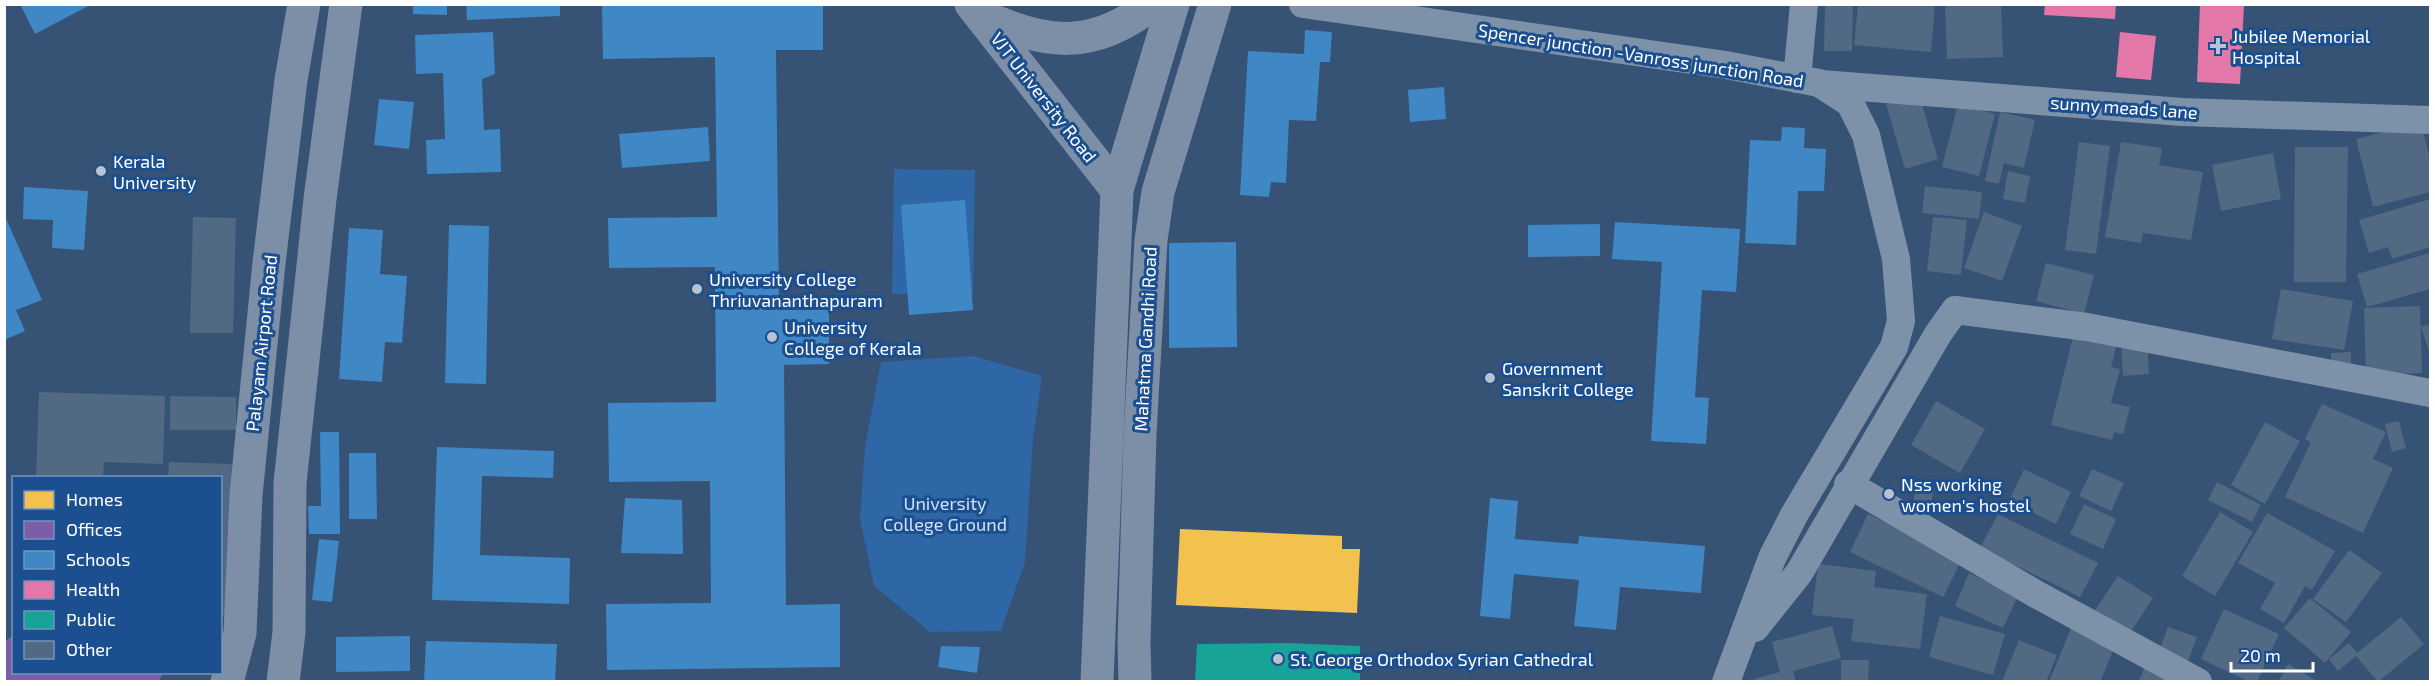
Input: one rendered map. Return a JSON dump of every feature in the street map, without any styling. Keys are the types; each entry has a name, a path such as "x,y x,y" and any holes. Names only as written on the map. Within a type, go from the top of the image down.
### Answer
{"main road":[{"name":"Palayam Airport Road","path":"227,681 240,633 246,495 267,275 290,90 304,4"},
{"path":"283,681 289,632 290,483 320,199 346,4"},
{"path":"976,10 1012,30 1037,38 1074,39 1109,30 1137,17 1152,4"},
{"name":"Mahatma Gandhi Road","path":"1096,681 1117,190 1173,4"},
{"name":"Mahatma Gandhi Road","path":"1135,681 1139,446 1151,240 1158,192 1215,4"},
{"name":"VJT University Road","path":"976,10 1117,190"}],"street":[{"name":"Spencer junction -Vanross junction Road","path":"1303,4 1726,65 1808,81 1850,103 1866,135 1896,259 1901,321 1894,347 1794,515 1772,558 1726,681"},
{"path":"1804,4 1808,81"},
{"name":"sunny meads lane","path":"1808,81 2182,112 2430,120"},
{"path":"1740,647 1799,573 1848,484 1938,334 1955,310 2087,327 2430,393"},
{"path":"1848,484 2034,593 2198,681"}],"green space":[{"path":"894,169 975,170 973,295 892,294"},
{"name":"University College Ground","path":"974,356 1042,376 1033,439 1025,562 1001,631 930,632 874,586 860,519 865,447 881,362"}],"building: Homes":[{"path":"1180,529 1342,536 1342,549 1360,549 1357,613 1176,605"}],"building: Offices":[{"path":"12,636 12,674 162,674 159,682 4,682 4,642"}],"building: Schools":[{"path":"20,4 92,4 35,34"},
{"path":"413,4 447,4 447,15 413,14"},
{"path":"466,4 560,4 560,16 467,20"},
{"name":"University College of Kerala","path":"823,4 823,50 776,50 779,310 829,310 829,364 784,365 786,605 840,604 840,667 607,670 606,604 711,603 710,481 609,482 608,403 716,402 715,267 609,268 608,218 717,217 715,57 603,59 602,6"},
{"path":"1305,30 1332,32 1330,62 1320,62 1316,121 1289,120 1286,183 1271,182 1269,197 1240,195 1248,51 1304,54"},
{"path":"493,32 495,74 482,79 484,130 500,129 501,172 427,174 426,140 445,139 443,73 416,74 415,35"},
{"path":"1444,87 1446,119 1410,122 1408,90"},
{"path":"379,99 414,102 409,149 374,145"},
{"path":"708,127 710,161 622,168 619,134"},
{"path":"1782,127 1805,128 1804,148 1826,149 1824,191 1798,191 1796,245 1745,243 1750,140 1781,141"},
{"path":"24,187 88,191 84,250 52,248 53,220 23,219"},
{"path":"965,200 973,310 909,315 901,205"},
{"path":"4,214 42,300 16,310 25,331 4,340"},
{"path":"1615,222 1740,229 1736,292 1702,290 1695,397 1709,398 1706,444 1651,441 1662,262 1612,259"},
{"path":"1600,224 1600,256 1528,257 1528,225"},
{"path":"449,225 489,226 486,384 445,383"},
{"path":"349,228 383,230 380,274 407,276 402,343 385,342 382,382 339,379"},
{"path":"1236,242 1237,347 1169,348 1169,243"},
{"path":"320,432 339,432 340,534 309,534 308,506 321,506"},
{"path":"437,447 554,451 553,478 482,476 480,555 570,558 569,604 432,600"},
{"path":"349,453 376,453 377,519 349,519"},
{"path":"625,498 682,500 683,554 621,553"},
{"path":"1490,498 1518,501 1515,539 1578,544 1579,536 1705,546 1701,593 1620,587 1616,630 1574,626 1579,580 1514,574 1510,619 1480,616"},
{"path":"319,539 339,541 332,602 312,600"},
{"path":"410,636 410,671 336,672 336,637"},
{"path":"426,641 557,644 555,682 424,682"},
{"path":"941,646 980,647 977,673 938,667"}],"building: Health":[{"path":"2045,4 2116,4 2115,19 2044,15"},
{"path":"2200,4 2244,4 2240,84 2197,82"},
{"path":"2120,32 2156,36 2151,80 2116,77"}],"building: Public":[{"name":"St. George Orthodox Syrian Cathedral","path":"1288,643 1360,646 1360,682 1195,682 1197,644"}],"building: Other":[{"path":"1825,4 1853,4 1852,51 1824,51"},
{"path":"1945,4 2001,4 2003,57 1947,59"},
{"path":"1858,5 1935,5 1931,52 1854,45"},
{"path":"1919,94 1938,159 1905,169 1886,104"},
{"path":"1958,104 1995,114 1979,176 1942,167"},
{"path":"2000,112 2035,120 2024,168 2004,163 1999,184 1985,181"},
{"path":"2421,123 2430,159 2430,192 2373,207 2356,139"},
{"path":"2079,142 2110,146 2096,254 2065,250"},
{"path":"2121,142 2162,148 2159,165 2203,172 2191,240 2143,233 2141,243 2105,237"},
{"path":"2295,147 2348,147 2346,282 2294,282"},
{"path":"2273,153 2281,199 2221,211 2212,165"},
{"path":"2008,171 2030,176 2025,203 2003,199"},
{"path":"1925,186 1982,192 1979,219 1922,213"},
{"path":"2430,199 2430,247 2392,259 2388,247 2369,253 2359,220"},
{"path":"1984,212 2022,226 2002,281 1964,268"},
{"path":"193,217 236,218 233,333 190,333"},
{"path":"1933,217 1967,220 1961,275 1927,271"},
{"path":"2430,253 2430,289 2367,307 2357,274"},
{"path":"2046,263 2094,275 2084,314 2036,301"},
{"path":"2281,289 2353,301 2344,350 2272,339"},
{"path":"2420,306 2422,373 2366,375 2364,308"},
{"path":"2430,324 2430,354 2421,327"},
{"path":"2074,333 2117,343 2111,367 2120,369 2111,403 2130,407 2123,434 2114,432 2112,440 2051,425"},
{"path":"2147,341 2149,374 2123,376 2121,343"},
{"path":"2351,352 2351,370 2331,370 2331,353"},
{"path":"39,392 165,396 163,464 104,462 103,476 36,476"},
{"path":"170,396 236,397 236,430 170,430"},
{"path":"1936,401 1985,429 1960,473 1911,445"},
{"path":"2322,404 2386,432 2373,459 2393,468 2363,533 2285,497 2311,442 2305,439"},
{"path":"2399,421 2406,448 2392,452 2385,424"},
{"path":"2265,422 2300,441 2265,504 2231,485"},
{"path":"169,462 232,464 225,616 222,616 222,476 168,476"},
{"path":"2024,469 2071,492 2056,524 2009,501"},
{"path":"2092,469 2124,483 2111,511 2079,496"},
{"path":"2217,482 2261,505 2252,522 2208,500"},
{"path":"1915,488 1933,492 1930,510 1913,507"},
{"path":"2084,504 2116,519 2103,549 2070,534"},
{"path":"2220,512 2253,532 2215,596 2182,576"},
{"path":"2267,513 2335,551 2312,590 2305,586 2284,623 2260,609 2275,583 2238,563"},
{"path":"1868,514 1962,559 1943,597 1850,552"},
{"path":"1998,514 2098,563 2080,597 1980,548"},
{"path":"2349,550 2382,573 2346,622 2313,599"},
{"path":"1818,564 1876,571 1874,587 1927,594 1920,649 1851,641 1854,619 1812,615"},
{"path":"1969,573 2018,596 2003,628 1955,606"},
{"path":"2118,576 2153,598 2130,633 2095,610"},
{"path":"2310,598 2351,632 2325,663 2284,628"},
{"path":"2224,609 2279,634 2257,682 2250,682 2201,659"},
{"path":"1940,616 2005,634 1993,675 1929,657"},
{"path":"2401,617 2424,644 2378,682 2356,656 2338,671 2329,659 2349,643 2357,653"},
{"path":"2073,623 2117,641 2100,682 2049,682"},
{"path":"1832,626 1841,658 1793,671 1796,682 1755,682 1754,679 1780,672 1772,642"},
{"path":"2168,627 2197,637 2188,661 2159,651"},
{"path":"2019,640 2057,655 2046,682 2002,682"},
{"path":"1841,660 1869,660 1868,682 1841,682"},
{"path":"2148,660 2183,682 2138,682"},
{"path":"2288,664 2319,682 2278,682"}],"place":[{"name":"Jubilee Memorial Hospital","path":"2218,46"},
{"name":"Kerala University","path":"101,171"},
{"name":"University College Thriuvananthapuram","path":"697,289"},
{"name":"University College of Kerala","path":"772,337"},
{"name":"Government Sanskrit College","path":"1490,378"},
{"name":"Nss working women's hostel","path":"1889,494"},
{"name":"St. George Orthodox Syrian Cathedral","path":"1278,659"}]}
